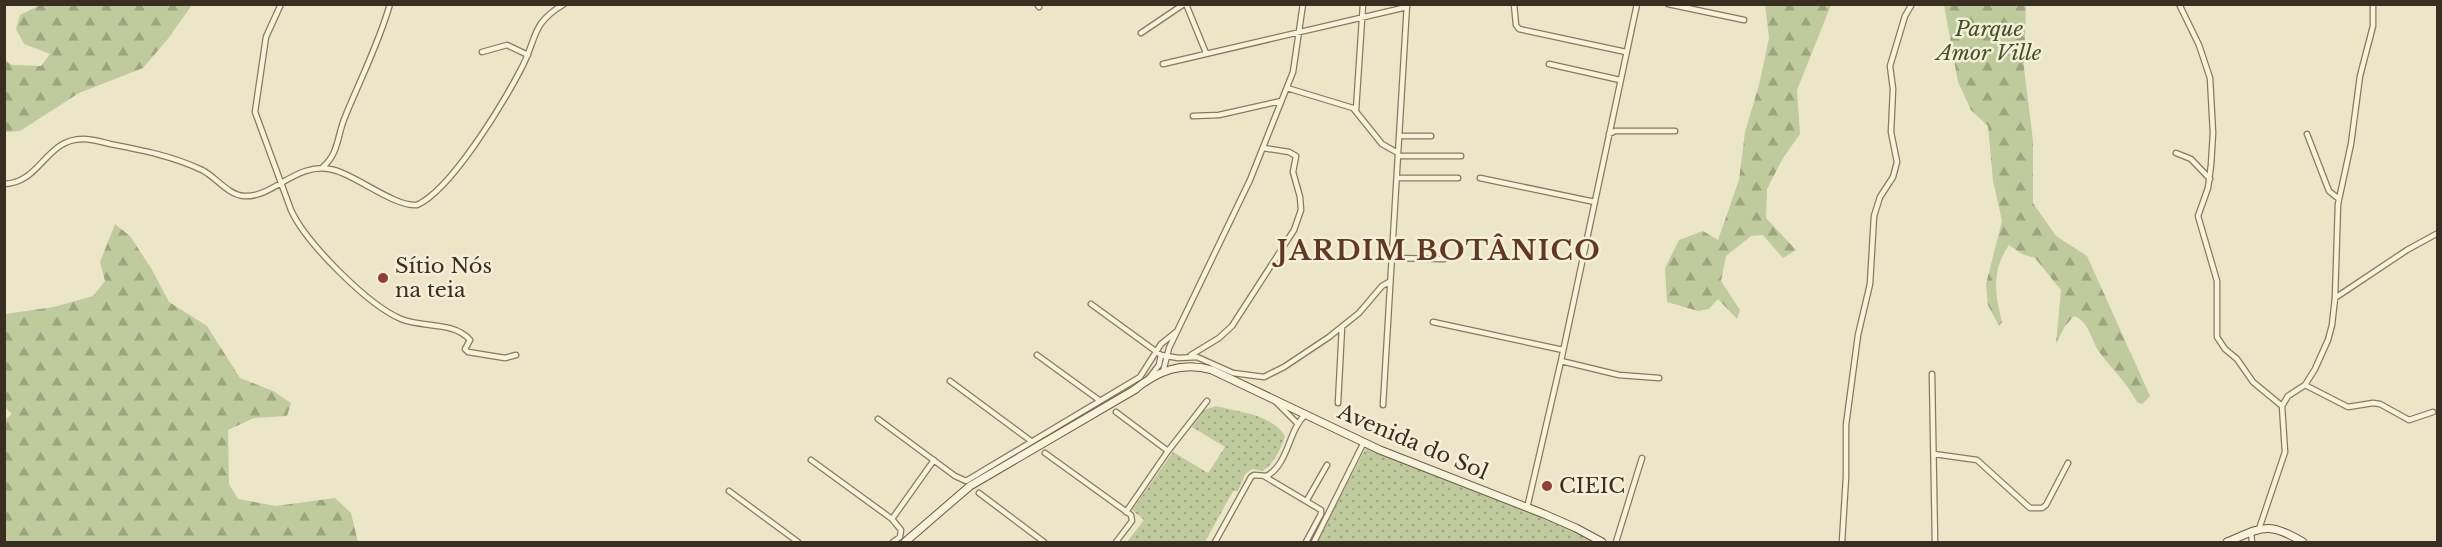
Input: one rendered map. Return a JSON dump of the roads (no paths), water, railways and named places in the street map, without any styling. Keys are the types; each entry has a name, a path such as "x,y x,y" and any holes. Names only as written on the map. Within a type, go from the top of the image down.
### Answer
{"street":[{"path":"281,4 266,37 255,112 294,216 304,231 350,281 374,303 401,320 443,327 465,336 470,340 465,348 466,352 504,358 516,355"},
{"path":"323,167 335,153 345,117 367,67 390,4"},
{"path":"4,184 16,184 27,178 56,147 66,141 85,139 154,153 203,171 239,195 251,196 307,170 323,167 355,178 404,203 413,205 421,203 438,189 467,154 514,83 542,20 564,4"},
{"path":"1141,33 1185,4 1206,53"},
{"path":"1149,378 1177,332 1225,234 1263,148 1295,68 1303,4"},
{"path":"1356,110 1360,79 1363,4"},
{"path":"1514,4 1516,25 1519,29 1626,52"},
{"path":"1527,508 1561,361 1637,4"},
{"path":"1668,4 1744,20"},
{"path":"1842,543 1846,425 1858,335 1870,284 1874,216 1880,197 1893,177 1897,162 1891,120 1893,89 1890,66 1905,16 1912,4"},
{"path":"2179,4 2199,45 2211,78 2214,133 2210,179 2198,216 2217,280 2217,337 2221,345 2237,359 2253,382 2282,406"},
{"path":"2259,529 2285,452 2282,406 2288,396 2305,385 2328,340 2335,298 2339,199 2351,144 2360,76 2373,26 2373,4"},
{"path":"1163,64 1407,6 1383,405"},
{"path":"482,52 492,51 505,45 528,55"},
{"path":"1549,64 1620,80"},
{"path":"1287,88 1356,110 1382,144 1398,155 1461,156"},
{"path":"1192,116 1219,115 1281,101"},
{"path":"1609,134 1619,131 1675,130"},
{"path":"2307,134 2329,191 2339,199"},
{"path":"1399,136 1431,136"},
{"path":"1188,356 1219,338 1232,326 1298,223 1301,202 1293,172 1296,156 1289,152 1263,148"},
{"path":"2176,153 2191,159 2210,179"},
{"path":"1397,178 1458,178"},
{"path":"1480,178 1595,202"},
{"path":"2335,298 2407,250 2438,234"},
{"path":"1391,258 1444,259"},
{"path":"1092,304 1164,355 1202,358 1239,374 1269,376 1342,327 1359,313 1382,286 1389,282"},
{"path":"1433,322 1563,350"},
{"path":"1338,403 1342,327"},
{"path":"1163,343 1177,332"},
{"path":"1163,343 1166,372"},
{"path":"1163,343 1169,348"},
{"path":"1037,355 1099,400"},
{"path":"878,418 961,480 966,481 1140,377 1164,355"},
{"path":"1561,361 1619,375 1659,378"},
{"path":"1160,363 1166,372"},
{"name":"Avenida do Sol","path":"1134,390 1149,378 1166,372 1189,369 1212,370 1364,442 1576,528 1602,543"},
{"name":"Avenida do Sol","path":"905,543 969,486 1166,372"},
{"path":"1932,374 1935,543"},
{"path":"950,381 1031,441"},
{"path":"2305,385 2348,407 2380,404 2409,420 2433,412"},
{"path":"1273,398 1282,410 1291,415 1297,423"},
{"path":"1126,512 1168,451 1207,401"},
{"path":"1116,412 1168,451"},
{"path":"1215,543 1252,476 1272,473 1297,423 1305,415"},
{"path":"1314,543 1364,442"},
{"path":"1045,453 1131,515 1132,521 1116,543"},
{"path":"1934,454 1977,460 2030,508 2042,508 2046,505 2068,463"},
{"path":"1616,543 1642,458"},
{"path":"811,460 892,519 901,530 900,537 893,543"},
{"path":"892,519 934,460"},
{"path":"1307,500 1327,465"},
{"path":"1264,476 1318,507 1321,514 1306,542"},
{"path":"729,491 798,543"},
{"path":"979,493 1044,543"},
{"path":"2227,543 2269,527 2281,530 2303,543"},
{"path":"2251,532 2252,543"}],"place":[{"name":"Sítio Nós na teia","path":"383,278"},
{"name":"CIEIC","path":"1547,486"}],"district":[{"name":"JARDIM BOTÂNICO","path":"1439,251"}],"park label":[{"name":"Parque Amor Ville","path":"1989,41"}]}
